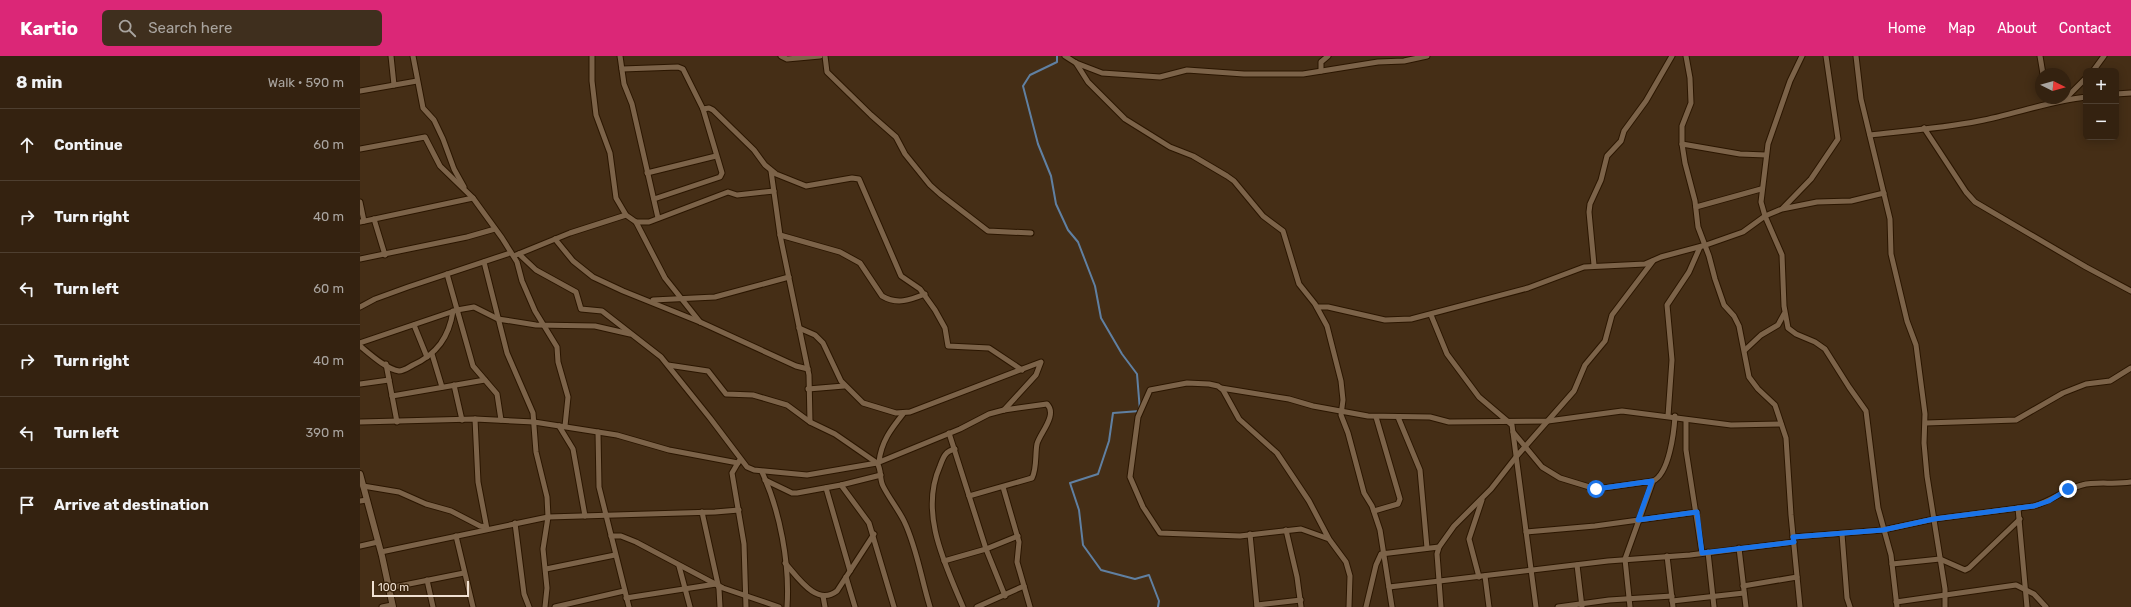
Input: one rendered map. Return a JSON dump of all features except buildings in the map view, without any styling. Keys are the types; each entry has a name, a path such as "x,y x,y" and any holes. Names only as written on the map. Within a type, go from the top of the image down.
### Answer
{"street":[{"path":"391,56 394,85"},
{"path":"413,56 423,108 434,120 443,139 452,166 468,193"},
{"path":"592,56 592,81 596,114 610,153 616,198 626,215 636,222 665,278 700,322"},
{"path":"620,56 624,84 632,104 658,218"},
{"path":"781,56 787,59 820,56"},
{"path":"825,56 828,72 871,115 896,137 905,154 930,185 940,194 988,231 1031,233"},
{"path":"1066,56 1076,63 1102,73 1160,77 1187,70 1291,74 1378,62 1404,61 1427,56"},
{"path":"1321,71 1322,62 1328,56"},
{"path":"1594,265 1588,212 1601,180 1606,160 1621,141 1624,131 1646,101 1672,56"},
{"path":"1686,56 1691,86 1691,103 1683,120 1682,144 1684,163 1696,207 1698,227 1703,246 1724,305 1737,320 1745,350 1749,377 1758,389 1775,405 1788,444 1790,515 1794,539 1800,607"},
{"path":"1802,56 1780,106 1766,155 1761,189 1761,202 1765,216 1782,255 1785,312 1788,328 1815,342 1830,355 1845,382 1866,411 1878,508 1892,564 1896,604 2012,585 2026,589 2046,607"},
{"path":"1782,209 1811,179 1838,138 1826,56"},
{"path":"1856,56 1861,99 1890,218 1891,254 1907,321 1916,345 1926,423 1924,442 1946,607"},
{"path":"2040,56 2042,68"},
{"path":"2095,68 2104,56"},
{"path":"1076,63 1088,82 1125,119 1147,134 1208,164 1234,181 1263,216 1283,231 1299,284 1317,307 1327,326 1341,381 1341,415 1348,433 1355,465 1364,493 1374,511 1380,530 1385,554 1392,607"},
{"path":"622,70 681,68 703,109 722,173 720,177 654,199"},
{"path":"360,90 417,81"},
{"path":"2071,94 2083,81"},
{"path":"2119,94 2131,93"},
{"path":"2071,98 2083,97"},
{"path":"1870,135 1979,121 2051,104"},
{"path":"703,109 709,108 714,110 771,171 796,184 806,186 852,178 858,179 902,276 925,294 942,321 948,346 989,348 1022,370"},
{"path":"1924,128 1966,192 1975,202 2086,267 2131,290"},
{"path":"360,149 425,137 440,166 473,198 512,255 528,294 544,326 557,347 558,362 568,397 562,426 573,450 585,516"},
{"path":"1682,144 1740,154 1766,155"},
{"path":"647,173 716,156"},
{"path":"771,171 780,235 798,328 808,369 810,422"},
{"path":"1696,207 1761,189"},
{"path":"636,222 644,223 728,192 737,195 774,191"},
{"path":"1317,307 1328,307 1392,320 1431,315 1454,306 1528,288 1584,266 1594,265 1610,267 1645,264 1743,232 1765,216 1782,209 1817,202 1851,201 1884,193"},
{"path":"360,202 362,222 473,198"},
{"path":"360,307 375,299 447,274 484,262 519,254 555,239 626,215"},
{"path":"374,219 385,255"},
{"path":"360,259 385,255 495,229"},
{"path":"780,235 840,252 860,263 882,296 886,299 908,301 925,294"},
{"path":"555,239 573,261 593,277 623,291 650,300 796,366 808,369"},
{"path":"1668,416 1672,360 1667,305 1689,272 1703,246"},
{"path":"519,254 536,270 576,292 581,309 602,311 648,346 668,365 740,461 747,467 762,472 807,475 878,463 1004,410 1047,404 1050,410 1046,428 1037,444 1034,476 1003,487 969,496"},
{"path":"1441,607 1437,554 1439,547 1454,526 1484,497 1516,457 1574,391 1585,365 1605,341 1612,315 1654,260"},
{"path":"484,262 507,353 531,405 537,458 546,489 548,517 543,550 546,569 545,607"},
{"path":"360,346 395,370 402,371 432,354 447,335 455,310 447,274"},
{"path":"650,300 680,297 715,297 789,277"},
{"path":"360,343 455,310 474,308 498,319 544,326 595,326 632,335"},
{"path":"455,310 460,315 473,366 497,394 501,420"},
{"path":"1745,350 1761,334 1778,326 1785,312"},
{"path":"1431,315 1446,354 1479,397 1512,425 1536,607"},
{"path":"414,325 427,357"},
{"path":"798,328 815,335 823,343 844,386 863,403 870,407 903,414"},
{"path":"432,354 442,387"},
{"path":"878,463 883,444 890,430 903,414 1022,370 1039,361 1042,363 1036,375 1004,410"},
{"path":"386,364 397,422"},
{"path":"668,365 708,371 726,394 753,395 787,405 810,422 835,434 878,463 881,470 881,482 904,520 917,553 919,569 930,607"},
{"path":"1926,423 2016,420 2064,393 2086,384 2110,381 2131,368"},
{"path":"360,384 389,380"},
{"path":"392,396 485,380"},
{"path":"1329,539 1301,529 1240,536 1160,533 1143,507 1130,477 1138,417 1151,389 1187,383 1209,384 1221,388 1242,390 1313,406 1376,417 1430,417 1450,422 1548,421 1622,411 1674,416 1686,420 1731,425 1781,424"},
{"path":"454,385 462,420"},
{"path":"808,389 844,386"},
{"path":"1221,388 1235,413 1249,429 1272,448 1289,470 1309,501 1329,539 1349,568 1349,607"},
{"path":"1513,432 1525,447 1550,472 1593,489 1652,481 1659,477 1665,466 1674,432 1674,416"},
{"path":"1374,511 1398,504 1400,499 1376,417"},
{"path":"1398,417 1420,470 1427,548"},
{"path":"360,422 475,419 534,422 630,438 669,450 740,461"},
{"path":"475,419 478,482 486,528"},
{"path":"1686,420 1686,450 1697,512 1702,553"},
{"path":"598,432 599,487 629,607"},
{"path":"950,433 986,549 1005,596"},
{"path":"954,449 949,450 946,454 932,486 935,533 944,561 963,607"},
{"path":"740,461 732,473 744,544 746,607"},
{"path":"762,472 773,498 789,587 787,607"},
{"path":"360,474 363,486 363,501 381,552 392,606 382,607"},
{"path":"765,480 792,493 841,485 881,475"},
{"path":"1630,607 1624,560 1652,481"},
{"path":"1390,587 1577,565 1702,553 1794,539 1883,530 1934,519 2043,504 2068,489 2088,484 2112,485 2131,482"},
{"path":"841,485 862,510 874,534 894,607"},
{"path":"363,486 399,492 426,504 452,511 486,528"},
{"path":"1003,487 1018,536 1020,547 1017,562 1030,607"},
{"path":"826,488 850,571"},
{"path":"1479,577 1469,540 1484,497"},
{"path":"2018,508 2027,607"},
{"path":"381,552 486,528 548,517 739,510"},
{"path":"702,512 717,584 720,607"},
{"path":"1526,532 1697,512"},
{"path":"1892,564 1940,559 1963,570 1969,568 2020,519"},
{"path":"515,523 524,594 529,607"},
{"path":"1286,530 1297,577 1301,607"},
{"path":"785,563 808,589 823,596 837,591 874,534"},
{"path":"1250,534 1257,606 1300,600"},
{"path":"1842,534 1846,592 1850,607"},
{"path":"456,536 473,607"},
{"path":"611,536 626,538 717,584 746,597 764,601 778,607"},
{"path":"944,561 986,549 1018,536"},
{"path":"360,546 378,542"},
{"path":"1366,607 1379,556 1439,547"},
{"path":"1739,548 1746,607"},
{"path":"1708,552 1714,607"},
{"path":"546,569 615,555"},
{"path":"1667,556 1673,607"},
{"path":"1577,565 1582,606"},
{"path":"679,566 690,607"},
{"path":"389,588 464,573"},
{"path":"1485,576 1489,607"},
{"path":"846,577 855,607"},
{"path":"1743,586 1797,577"},
{"path":"427,580 433,607"},
{"path":"626,598 717,584"},
{"path":"977,607 1005,596 1024,586"},
{"path":"555,607 566,606 624,591"},
{"path":"1558,607 1582,606 1629,599 1713,596 1744,593"},
{"path":"823,596 825,607"}],"waterway":[{"path":"1057,56 1057,62 1030,75 1023,86 1038,144 1051,176 1056,204 1068,230 1078,242 1095,286 1101,318 1122,354 1137,374 1140,411 1113,413 1109,441 1098,474 1070,483 1079,510 1083,545 1101,570 1135,579 1149,575 1159,601 1158,607"}],"route":[{"path":"1596,489 1652,481 1638,520 1697,512 1702,553 1794,542 1793,537 1856,534 1934,519 2034,506 2043,504 2068,489"}]}
